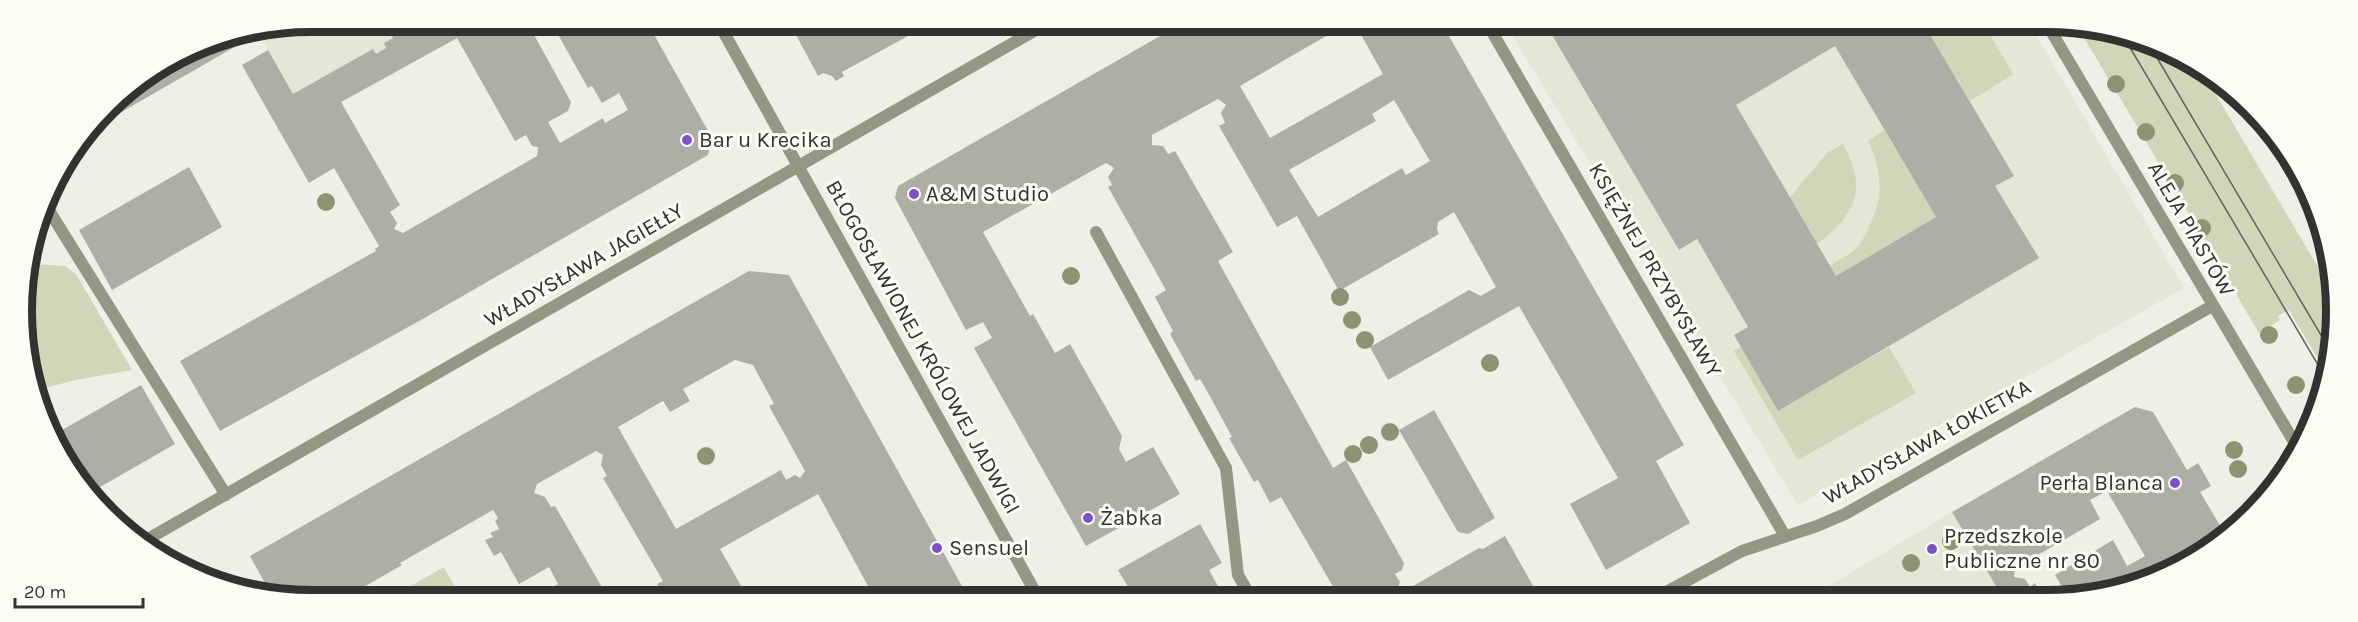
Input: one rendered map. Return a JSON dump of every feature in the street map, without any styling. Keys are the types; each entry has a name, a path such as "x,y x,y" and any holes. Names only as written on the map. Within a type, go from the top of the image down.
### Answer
{"street":[{"name":"BŁOGOSŁAWIONEJ KRÓLOWEJ JADWIGI","path":"724,32 1034,590"},
{"name":"WŁADYSŁAWA JAGIEŁŁY","path":"149,538 1032,32"},
{"name":"KSIĘŻNEJ PRZYBYSŁAWY","path":"1492,32 1785,536"},
{"name":"ALEJA PIASTÓW","path":"2052,32 2294,442"},
{"path":"50,212 226,495"},
{"path":"1096,232 1226,468 1238,575 1247,590"},
{"name":"WŁADYSŁAWA ŁOKIETKA","path":"1669,590 1730,556 1817,526 1845,513 2212,306"}],"shaded area":[{"path":"293,32 469,32 308,121 260,36"},
{"path":"1510,32 2035,32 2184,288 1798,505"},
{"name":"Przedszkole Publiczne nr 80","path":"1952,512 1998,590 1821,590"}],"green space":[{"path":"1929,32 1988,32 2013,74 1970,101"},
{"path":"2082,34 2137,46 2171,60 2210,84 2324,278 2326,329 2321,365 2289,310 2278,316 2280,320 2259,333 2144,138 2142,139 2136,130 2138,128"},
{"path":"1884,130 1936,217 1836,276 1830,266 1859,245 1874,216 1879,184 1876,163 1868,141"},
{"path":"1843,144 1855,174 1854,200 1841,222 1817,244 1790,197 1827,153"},
{"path":"36,264 65,266 76,274 132,370 43,389 32,329 32,293"},
{"path":"1741,347 1778,411 1889,347 1916,393 1798,460 1734,351"},
{"path":"444,567 457,590 404,590"}],"building":[{"path":"390,32 532,32 571,102 568,111 548,122 560,143 603,118 605,123 628,110 619,93 602,103 592,86 588,88 557,32 653,32 712,138 708,155 421,320 220,431 180,361 376,251 375,249 379,246 334,168 309,183 242,65 268,50 293,94 373,49 376,54 386,48 384,43 393,38","holes":["457,38 515,141 526,135 532,146 538,147 537,156 403,233 394,229 397,223 390,212 400,205 341,102"]},
{"path":"799,32 915,32 842,72 844,76 836,81 832,76 823,73 818,76 796,35 800,34"},
{"path":"1167,32 1333,32 1240,86 1270,138 1383,74 1359,32 1447,32 1684,445 1656,461 1690,523 1606,570 1570,504 1618,478 1519,306 1388,380 1370,347 1469,290 1481,296 1496,287 1454,212 1438,222 1439,234 1339,291 1297,216 1277,227 1219,126 1225,123 1221,113 1226,105 1218,99 1152,135 1152,145 1163,146 1168,154 1175,151 1233,252 1218,261 1333,468 1346,460 1404,563 1402,570 1395,574 1400,582 1398,587 1408,589 1479,548 1483,549 1505,536 1535,590 1335,590 1281,497 1270,503 1258,480 1254,482 1229,438 1232,437 1212,400 1200,379 1196,381 1170,334 1173,331 1155,297 1166,290 1108,187 1112,185 1108,177 1114,168 1106,163 983,232 1030,316 1033,314 1055,353 1070,344 1122,436 1119,449 1126,462 1153,447 1180,494 1086,546 974,348 992,338 983,322 966,330 895,198 898,186","holes":["1394,100 1430,161 1406,175 1402,168 1318,217 1289,170 1376,121 1372,114"]},
{"path":"1556,32 1693,32 1695,36 1701,32 1929,32 2014,176 1995,186 2039,258 1778,411 1734,335 1748,327 1697,239 1679,250 1552,35","holes":["1835,46 1936,217 1836,276 1736,105"]},
{"path":"249,39 106,121 141,89 171,69 221,46"},
{"path":"189,167 222,227 112,290 79,230"},
{"path":"749,271 789,275 964,590 870,590 818,494 720,549 744,590 660,590 657,584 663,581 603,478 607,476 601,465 603,455 596,451 537,484 534,493 545,497 551,507 555,506 604,590 548,590 558,584 549,567 519,584 501,552 494,556 485,540 493,537 490,533 499,529 495,521 498,518 493,510 400,563 402,565 358,590 293,590 267,587 250,556","holes":["735,360 753,365 774,404 769,406 805,471 800,478 795,475 786,480 781,470 676,529 618,427 663,401 670,412 690,401 683,389"]},
{"path":"141,385 175,444 96,489 69,451 59,432"},
{"path":"2135,407 2153,412 2187,470 2198,463 2211,486 2200,492 2222,529 2171,562 2137,576 2102,585 2064,590 2055,575 2113,540 2127,566 2145,556 2107,491 2090,500 2100,519 2015,568 2014,577 2025,579 2030,587 2035,583 2039,590 1998,590 1952,512"},
{"path":"1434,410 1495,518 1468,534 1458,532 1399,430"},
{"path":"1200,524 1222,563 1209,570 1220,590 1130,590 1118,570"}],"tram line":[{"path":"2128,43 2320,369"},
{"path":"2154,53 2325,341"}],"place":[{"name":"Bar u Krecika","path":"687,140"},
{"name":"A&M Studio","path":"914,194"},
{"name":"Perła Blanca","path":"2175,483"},
{"name":"Żabka","path":"1088,518"},
{"name":"Sensuel","path":"937,548"},
{"name":"Przedszkole Publiczne nr 80","path":"1932,549"}]}
